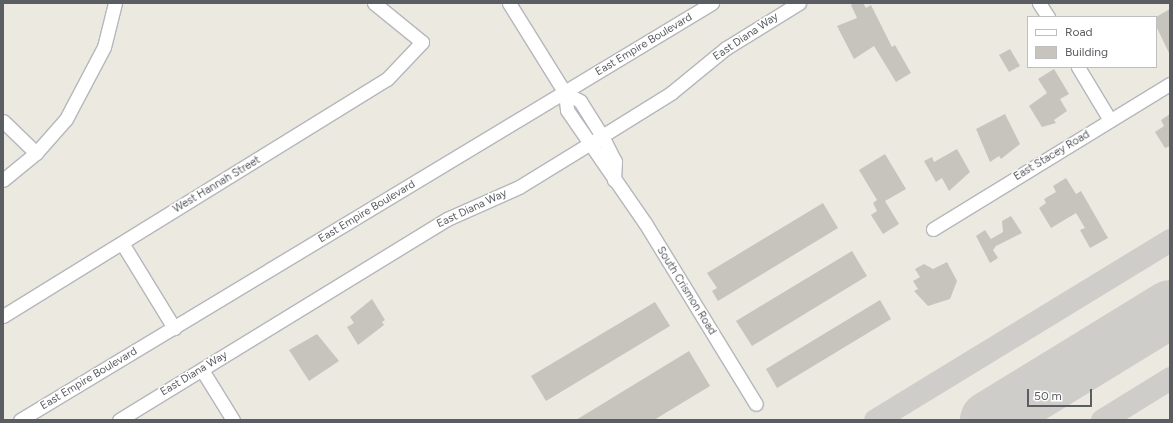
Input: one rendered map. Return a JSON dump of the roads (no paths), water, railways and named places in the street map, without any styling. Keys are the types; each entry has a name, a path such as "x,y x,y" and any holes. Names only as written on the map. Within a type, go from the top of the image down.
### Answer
{"street":[{"path":"3,180 36,153 66,119 86,86 104,47 115,3"},
{"name":"West Hannah Street","path":"3,316 368,93 387,79 422,42 374,3"},
{"path":"509,3 565,93 580,101 602,136 615,161 614,180"},
{"name":"East Empire Boulevard","path":"20,420 565,93 712,3"},
{"name":"East Diana Way","path":"119,420 447,219 519,187 670,93 726,48 799,3"},
{"path":"1040,3 1047,16"},
{"path":"1079,68 1110,120"},
{"name":"East Stacey Road","path":"933,229 1170,84"},
{"name":"South Crismon Road","path":"565,93 567,110 614,180 756,404"},
{"path":"3,121 36,153"},
{"path":"122,243 174,328"},
{"path":"202,370 233,420"}]}
